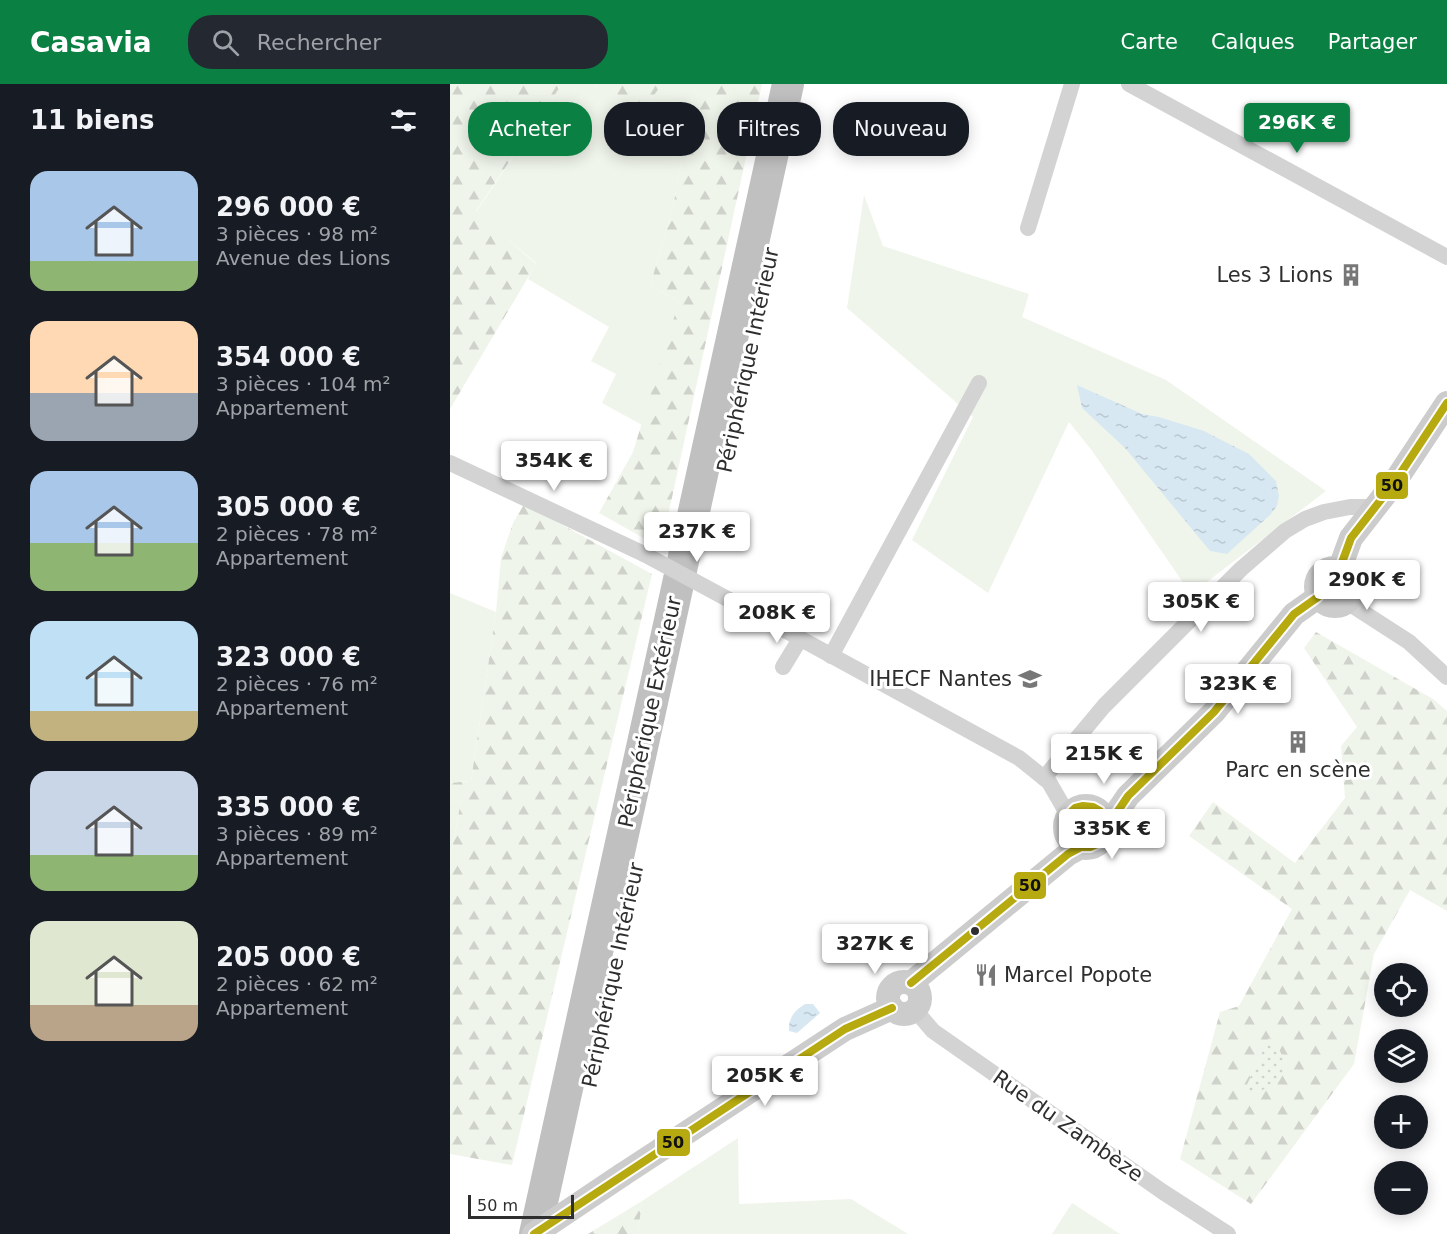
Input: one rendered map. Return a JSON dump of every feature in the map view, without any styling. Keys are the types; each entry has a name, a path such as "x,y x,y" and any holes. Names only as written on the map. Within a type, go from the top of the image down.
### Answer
{"highway":[{"name":"Périphérique Extérieur","path":"534,1234 788,84"},
{"name":"Périphérique Intérieur","path":"556,1234 809,84"}],"street":[{"path":"1029,228 1072,84"},
{"path":"1129,84 1447,257"},
{"path":"831,656 979,383"},
{"path":"1340,568 1351,538 1394,483 1447,403"},
{"path":"450,463 644,554 1019,758 1049,782 1068,815"},
{"path":"1044,778 1104,706 1241,569 1285,531 1305,519 1324,512 1350,507 1375,507"},
{"path":"1332,568 1340,568 1347,572 1354,587 1347,602 1340,606 1331,606 1318,597 1315,590 1316,582 1319,575 1332,568"},
{"path":"1103,819 1214,712 1294,614 1318,597"},
{"path":"1347,602 1409,642 1447,677"},
{"path":"783,667 800,639"},
{"path":"1093,807 1103,819 1105,836 1099,843 1090,847 1081,847 1072,843 1066,834 1065,824 1068,815 1075,808 1093,807"},
{"path":"903,1009 888,998 891,988 901,982 911,983 1068,854 1081,847"},
{"path":"534,1234 845,1029 903,1009"},
{"name":"Rue du Zambèze","path":"903,1009 1163,1192 1228,1234"}],"green space":[{"path":"450,84 562,84 550,102 468,102 468,156 513,156 476,211 536,264 450,409"},
{"path":"562,84 597,84 595,88 618,102 604,102 604,156 682,156 673,207 650,286 679,301 642,425 602,403 616,374 591,361 609,327 528,279 536,263 476,212 514,156 592,156 592,102 550,102"},
{"path":"597,84 662,84 649,102 618,102 595,89"},
{"path":"662,84 695,84 692,102 649,102"},
{"path":"695,84 762,84 758,102 717,102 717,156 746,156 661,548 599,513 633,452 679,301 650,286 673,207 682,156 705,156 705,102 692,102"},
{"path":"864,195 883,246 1029,294 1022,317 1166,380 1326,491 1191,594 1093,452 1069,422 988,593 912,540 973,417 847,308"},
{"path":"524,504 652,574 512,1165 450,1154 450,859 461,801 450,802 450,783 471,781 496,612 501,558 513,523"},
{"path":"450,593 496,612 471,781 450,783"},
{"path":"1316,632 1433,699 1447,711 1447,911 1410,890 1374,954 1354,1064 1251,1204 1180,1159 1220,1012 1239,1006 1292,909 1189,836 1213,802 1295,863 1345,798 1341,746 1357,727 1304,648"},
{"path":"461,801 450,859 450,802"},
{"path":"1269,1038 1279,1049 1283,1060 1280,1079 1276,1085 1259,1091 1244,1091"},
{"path":"738,1138 739,1204 851,1199 908,1234 638,1234 642,1201"},
{"path":"642,1201 638,1234 588,1234"},
{"path":"1072,1203 1120,1234 1052,1234"}],"water":[{"path":"1077,385 1142,414 1204,431 1249,454 1276,481 1279,496 1277,506 1227,554 1210,551 1125,448 1082,408"},
{"path":"805,1004 813,1004 820,1013 797,1033 789,1031 793,1015"}],"transit line":[{"name":"50","path":"1340,568 1351,538 1394,483 1447,403"},
{"name":"50","path":"1100,811 1093,807 1083,806 1075,808 1068,815 1065,824 1066,834 1072,843 1081,847 1090,847 1099,843 1128,796 1214,712 1294,614 1318,597"},
{"name":"50","path":"911,983 1068,854 1081,847"},
{"name":"50","path":"534,1234 845,1029 892,1008"}],"place":[{"name":"Les 3 Lions","path":"1351,275"},
{"name":"IHECF Nantes","path":"1030,679"},
{"name":"Parc en scène","path":"1298,742"},
{"name":"Marcel Popote","path":"986,975"}]}
